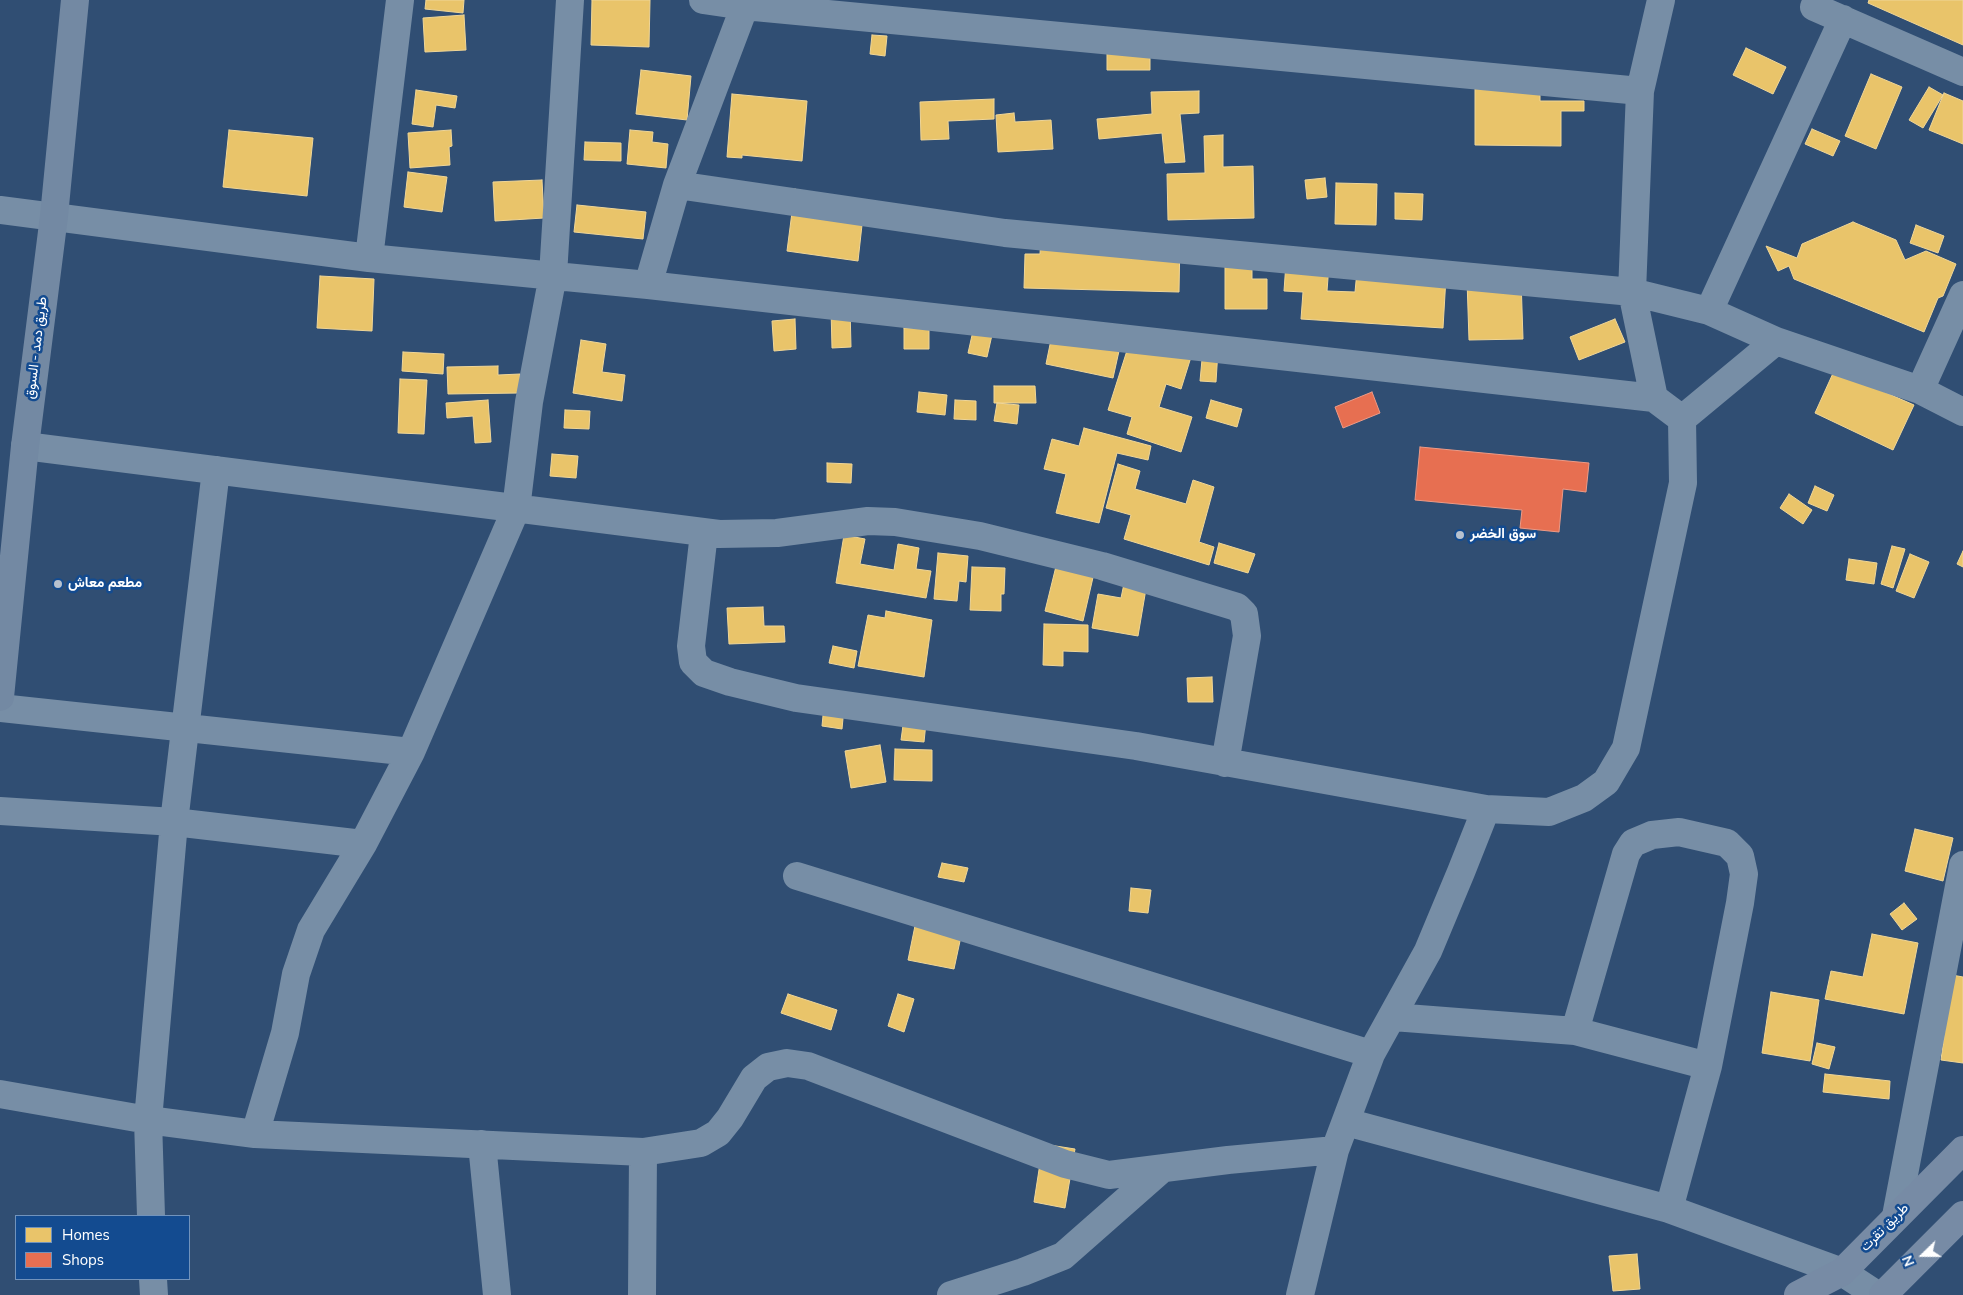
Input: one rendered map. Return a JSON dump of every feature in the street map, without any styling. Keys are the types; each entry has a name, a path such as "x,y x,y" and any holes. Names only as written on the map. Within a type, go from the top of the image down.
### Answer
{"main road":[{"name":"طريق دمد - السوق","path":"0,697 25,446 54,216 75,0"},
{"name":"طريق تقرت","path":"1798,1295 1842,1272 1963,1150"},
{"path":"1883,1295 1963,1215"}],"street":[{"path":"370,258 400,0"},
{"path":"255,1134 285,1033 296,974 312,930 363,844 411,752 516,509 529,402 553,275 570,0"},
{"path":"703,0 1640,91"},
{"path":"1654,398 1632,292 1640,91 1661,0"},
{"path":"1808,2 1963,72"},
{"path":"648,284 677,185 746,3"},
{"path":"1710,311 1842,19"},
{"path":"677,185 1005,233 1632,292 1710,311 1776,341 1920,390 1963,412"},
{"path":"0,210 370,258 648,284 1654,398 1682,418"},
{"path":"1920,390 1963,295"},
{"path":"1682,418 1776,341"},
{"path":"704,533 691,646 693,662 704,673 730,682 796,698 1136,746 1486,809 1548,812 1584,798 1606,782 1626,748 1683,483 1682,418"},
{"path":"25,446 704,533 777,532 868,521 924,525 980,536 1102,566 1237,607 1244,614 1247,636 1225,763"},
{"path":"151,1215 148,1120 174,822 216,470"},
{"path":"0,708 411,752"},
{"path":"1300,1295 1335,1150 1371,1054 1428,951 1486,809"},
{"path":"0,811 174,822 363,844"},
{"path":"1575,1032 1626,854 1633,843 1652,834 1679,832 1727,843 1740,856 1744,874 1708,1066 1669,1210"},
{"path":"1896,1216 1963,865"},
{"path":"798,876 1371,1054"},
{"path":"1393,1017 1575,1032 1708,1066"},
{"path":"0,1094 148,1120 255,1134 643,1152 701,1143 718,1132 730,1118 754,1078 768,1067 787,1064 808,1066 1065,1164 1109,1175 1228,1160 1335,1150"},
{"path":"1346,1122 1669,1210 1842,1272 1877,1295"},
{"path":"482,1144 497,1295"},
{"path":"642,1295 643,1152"},
{"path":"952,1295 1023,1272 1063,1256 1163,1168"},
{"path":"153,1280 154,1295"}],"building: Homes":[{"path":"426,0 464,0 463,13 425,9"},
{"path":"592,0 650,0 649,47 591,45"},
{"path":"1869,0 1963,0 1963,45 1868,3"},
{"path":"464,15 466,50 425,52 423,18"},
{"path":"872,35 887,36 885,56 870,54"},
{"path":"1746,48 1786,67 1773,94 1733,75"},
{"path":"1107,49 1150,49 1150,70 1107,70"},
{"path":"641,70 691,76 687,120 636,114"},
{"path":"1871,74 1902,87 1876,149 1845,136"},
{"path":"1929,87 1943,95 1923,128 1909,120"},
{"path":"1475,88 1540,89 1540,101 1584,101 1584,111 1561,111 1561,146 1475,145"},
{"path":"416,90 457,96 455,108 436,105 433,127 412,124"},
{"path":"1199,91 1199,113 1180,114 1185,162 1165,163 1162,133 1099,139 1097,119 1152,114 1151,92"},
{"path":"1944,93 1963,101 1963,144 1929,130"},
{"path":"732,94 807,101 802,161 742,155 742,158 727,157"},
{"path":"994,99 994,119 948,121 949,139 921,140 920,102"},
{"path":"1014,113 1015,122 1051,120 1053,149 998,152 996,115"},
{"path":"1812,129 1840,141 1833,156 1805,144"},
{"path":"229,130 313,138 307,196 223,187"},
{"path":"451,130 452,146 449,147 450,165 410,168 408,133"},
{"path":"630,130 653,132 652,142 668,144 666,168 627,164"},
{"path":"1223,135 1223,167 1253,166 1254,218 1168,220 1167,174 1205,173 1204,136"},
{"path":"585,142 621,143 621,161 584,160"},
{"path":"408,172 447,177 442,212 404,207"},
{"path":"1325,178 1327,197 1307,199 1305,180"},
{"path":"542,180 544,218 495,221 493,182"},
{"path":"1336,183 1377,184 1376,225 1335,224"},
{"path":"795,189 862,225 858,261 787,251"},
{"path":"1395,193 1423,194 1422,220 1395,219"},
{"path":"577,205 646,212 643,239 574,232"},
{"path":"1853,222 1896,240 1905,260 1926,251 1956,264 1943,296 1938,298 1924,332 1794,279 1789,266 1778,271 1766,246 1797,258 1802,244"},
{"path":"1916,225 1944,236 1938,253 1910,243"},
{"path":"1041,233 1180,237 1179,292 1024,288 1025,254 1040,254"},
{"path":"1225,251 1252,251 1252,279 1267,279 1267,309 1225,309"},
{"path":"1286,263 1329,265 1327,291 1355,292 1357,271 1446,277 1443,328 1301,319 1303,292 1284,291"},
{"path":"320,276 374,279 372,331 317,328"},
{"path":"1521,279 1523,339 1469,340 1467,280"},
{"path":"831,308 850,308 851,347 832,348"},
{"path":"795,319 796,349 774,351 772,321"},
{"path":"1615,319 1625,342 1579,360 1570,337"},
{"path":"1055,320 1123,333 1113,378 1046,364"},
{"path":"904,328 929,328 929,349 904,349"},
{"path":"973,331 992,335 987,357 968,353"},
{"path":"1131,338 1191,357 1181,389 1166,384 1159,407 1192,417 1181,452 1127,434 1132,417 1108,410"},
{"path":"581,340 606,344 602,372 625,375 622,401 573,393"},
{"path":"1203,349 1218,350 1216,382 1200,381"},
{"path":"403,352 444,354 443,374 402,371"},
{"path":"1839,360 1871,386 1914,405 1893,450 1815,413"},
{"path":"498,366 498,375 520,374 520,393 448,394 447,367"},
{"path":"400,379 427,380 424,434 398,433"},
{"path":"994,386 1035,386 1036,403 994,403"},
{"path":"919,392 947,395 945,415 917,412"},
{"path":"488,400 491,442 475,443 473,416 447,418 446,403"},
{"path":"955,400 976,401 976,420 954,419"},
{"path":"1211,400 1242,409 1237,427 1206,418"},
{"path":"997,403 1019,405 1017,424 994,421"},
{"path":"565,410 590,411 589,429 564,428"},
{"path":"1084,428 1151,446 1148,460 1117,453 1099,523 1056,513 1066,474 1044,469 1052,439 1079,446"},
{"path":"552,454 578,456 576,478 550,476"},
{"path":"827,463 852,464 851,483 827,482"},
{"path":"1118,464 1140,471 1135,489 1186,504 1193,480 1214,487 1199,542 1214,547 1209,565 1124,539 1131,515 1106,508"},
{"path":"1815,486 1834,495 1827,511 1808,503"},
{"path":"1789,494 1812,510 1803,524 1780,508"},
{"path":"844,535 865,539 860,564 894,570 898,544 919,548 916,569 931,571 926,598 836,583"},
{"path":"1219,543 1255,554 1248,573 1214,563"},
{"path":"1892,546 1905,549 1893,588 1881,584"},
{"path":"1060,550 1097,560 1083,621 1045,611"},
{"path":"1963,551 1963,567 1957,564"},
{"path":"938,553 968,556 966,582 959,581 957,601 934,599"},
{"path":"1910,554 1929,562 1914,598 1896,591"},
{"path":"1849,559 1877,563 1874,584 1846,580"},
{"path":"972,567 1005,568 1004,594 1001,594 1001,611 970,610"},
{"path":"1126,574 1148,577 1138,636 1092,628 1098,594 1121,598"},
{"path":"763,607 764,626 784,626 785,642 729,644 727,608"},
{"path":"886,611 932,620 924,677 858,666 868,615 885,618"},
{"path":"1044,624 1088,625 1088,652 1063,651 1063,666 1043,665"},
{"path":"833,646 857,651 854,668 829,663"},
{"path":"1212,677 1213,702 1188,702 1187,678"},
{"path":"825,695 845,697 842,729 822,726"},
{"path":"905,711 927,713 924,742 901,740"},
{"path":"880,745 886,782 851,788 845,751"},
{"path":"895,749 932,750 932,781 894,780"},
{"path":"1915,829 1953,838 1943,881 1905,871"},
{"path":"942,863 968,868 964,882 938,877"},
{"path":"1131,888 1151,890 1148,913 1129,911"},
{"path":"1904,903 1917,919 1902,930 1890,914"},
{"path":"917,916 963,927 954,969 908,960"},
{"path":"1872,934 1918,943 1904,1014 1825,999 1831,971 1863,977"},
{"path":"1952,975 1963,977 1963,1063 1941,1060"},
{"path":"1771,992 1819,1000 1810,1061 1762,1053"},
{"path":"788,994 837,1010 831,1030 781,1013"},
{"path":"898,994 914,999 904,1032 888,1026"},
{"path":"1817,1043 1835,1047 1829,1069 1812,1064"},
{"path":"1825,1074 1890,1081 1889,1099 1823,1092"},
{"path":"1043,1144 1075,1149 1065,1208 1034,1202"},
{"path":"1637,1254 1640,1289 1613,1291 1609,1256"}],"building: Shops":[{"path":"1372,392 1380,413 1343,428 1335,407"},
{"path":"1420,447 1589,463 1586,492 1563,489 1559,532 1520,528 1522,510 1415,500"}],"place":[{"name":"سوق الخضر","path":"1460,535"},
{"name":"مطعم معاش","path":"58,584"}]}
